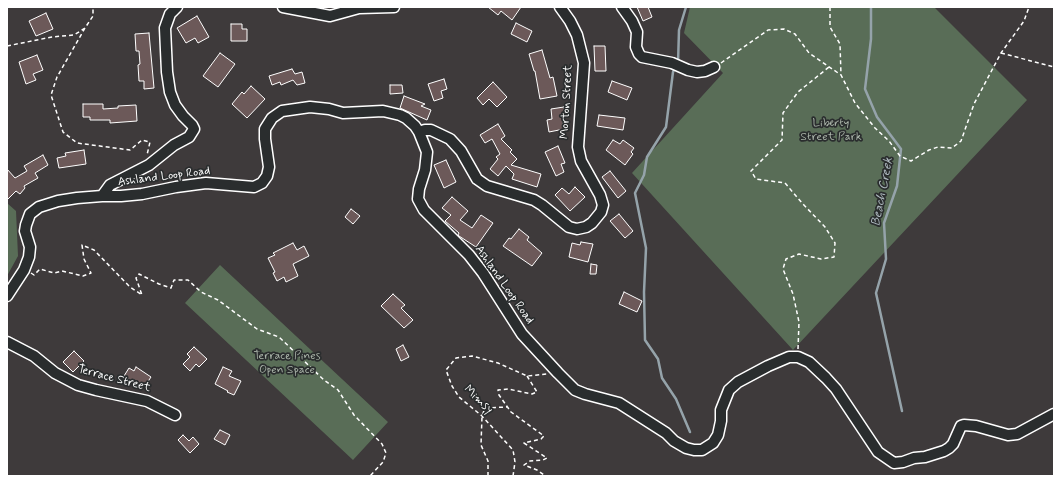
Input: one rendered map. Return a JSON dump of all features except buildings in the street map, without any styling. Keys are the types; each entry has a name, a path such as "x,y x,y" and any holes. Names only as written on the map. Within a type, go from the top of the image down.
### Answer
{"street":[{"path":"102,196 110,185 149,165 174,145 189,137 194,129 175,106 170,92 167,72 165,28 170,14 177,7"},
{"path":"284,7 330,16 359,8 394,7"},
{"name":"Morton Street","path":"419,132 431,130 450,139 461,151 477,179 487,186 534,200 569,227 586,227 592,223 601,212 603,205 600,195 581,161 578,147 584,63 577,35 570,21 560,7"},
{"path":"622,7 632,21 637,32 636,47 642,57 672,63 697,72 705,71 714,67"},
{"name":"Ashland Loop Road","path":"7,296 24,270 28,256 30,247 26,231 27,220 34,210 47,203 58,200 142,194 206,183 254,187 262,183 267,176 269,167 265,129 267,124 277,114 289,109 320,108 343,113 382,111 406,118 419,132 427,152 425,170 419,189 418,199 424,210 469,255 483,273 522,334 575,390 619,403 666,433 674,441 686,448 702,450 713,443 718,435 722,410 729,390 748,376 768,366 789,357 798,357"},
{"name":"Terrace Street","path":"7,342 34,356 55,373 78,385 147,401 175,415"},
{"path":"798,357 808,362 836,389 878,452 894,462 903,462 944,451 953,444 961,426 964,425 976,426 1008,435 1017,434 1054,414"}],"path":[{"path":"93,7 93,16 57,77 51,95 63,132 77,143 130,150 142,140 150,142 146,156"},
{"path":"830,7 830,27 840,44 841,75 855,103 875,128 889,141 900,156 910,161 929,150 938,147 952,148 961,141 974,104 1001,53 1024,21 1029,7"},
{"path":"7,46 52,37 74,35 85,28"},
{"path":"714,67 768,30 784,29 795,34 809,53 841,75"},
{"path":"1001,53 1054,67"},
{"path":"798,357 799,322 793,294 783,269 786,259 799,254 821,259 834,257 834,243 825,227 785,183 756,179 751,171 782,140 783,113 794,97 829,67"},
{"path":"24,270 34,275 40,269 54,273 62,271 83,276 91,273 84,259 82,245 94,250 130,287 142,295 136,278 139,274 158,284 171,288 174,280 188,280 201,292 218,300 257,329 279,337 324,380 338,390 354,415 382,444 386,453 383,462 370,476"},
{"name":"Mimsy","path":"513,476 515,462 513,450 482,416 459,397 452,386 446,370 456,358 472,356 498,363 527,376"},
{"path":"542,476 544,475 538,470 524,465 530,461 543,460 547,458 524,443 541,439 544,436 511,412 499,395 498,390 508,389 532,394 537,392 527,376 558,373"},
{"path":"488,476 488,461 481,445 482,416 485,408 507,407"}],"green space":[{"name":"Liberty Street Park","path":"690,7 934,7 1027,100 793,350 632,173 723,73 684,33"},
{"path":"7,203 16,211 18,256 7,276"},
{"name":"Terrace Pines Open Space","path":"220,265 388,422 353,460 185,303"}],"waterway":[{"path":"678,64 679,30 686,7"},
{"name":"Beach Creek","path":"871,7 871,39 865,89 877,117 901,149 897,186 884,223 886,259 876,293 902,411"},
{"path":"675,68 673,72 666,127 647,157 644,175 635,193 646,248 644,292 645,340 658,359 662,378 676,399 690,432"}]}
